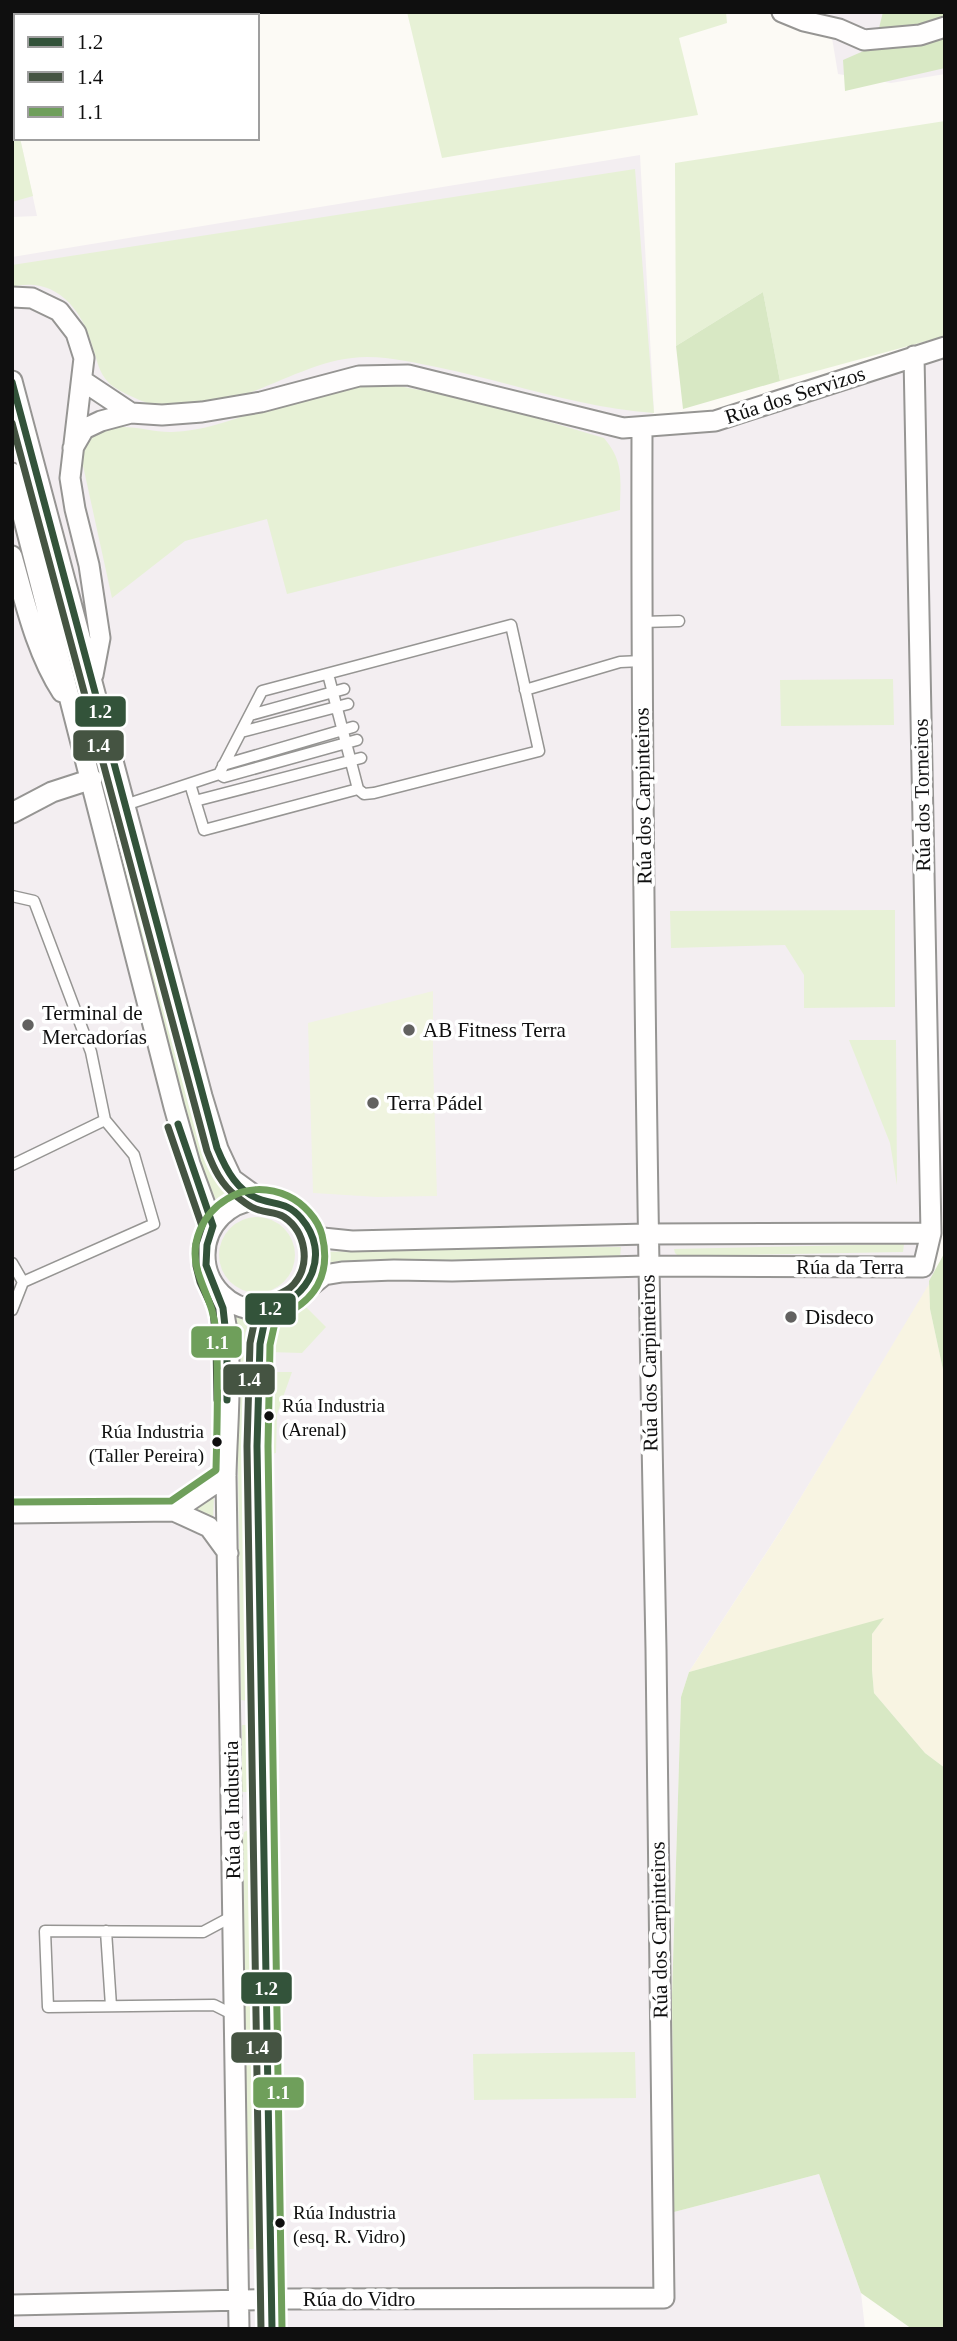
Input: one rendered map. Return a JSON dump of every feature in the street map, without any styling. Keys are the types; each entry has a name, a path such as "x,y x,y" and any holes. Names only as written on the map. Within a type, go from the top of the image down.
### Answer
{"street":[{"path":"782,12 804,21 839,29 864,40 920,35 945,27"},
{"path":"12,297 32,298 59,311 76,333 83,358 83,381 70,478 89,565 100,638 92,679"},
{"name":"Rúa dos Servizos","path":"131,413 162,415 202,412 261,402 359,376 408,375 572,417 623,428 642,428 715,421 945,347"},
{"name":"Rúa dos Torneiros","path":"914,356 931,1233"},
{"path":"12,381 218,1149 232,1179 261,1199"},
{"path":"83,381 131,413"},
{"path":"73,448 84,429 131,413"},
{"name":"Rúa dos Carpinteiros","path":"642,428 647,1266 664,2298"},
{"path":"12,473 174,1107 190,1164 213,1226"},
{"path":"12,556 36,638 53,678 74,710"},
{"path":"12,813 52,792 92,779"},
{"path":"261,1199 283,1204 301,1218 313,1237 316,1252 308,1283 298,1296 278,1308 249,1310 233,1303 219,1292 209,1277 205,1260 206,1242 213,1226 226,1212 242,1202 261,1199"},
{"name":"Rúa da Terra","path":"298,1296 324,1275 342,1272 647,1266 923,1267 931,1233 648,1234 352,1241 313,1237"},
{"name":"Rúa da Industria","path":"219,1292 224,1310 228,1363 226,1476 239,2329"},
{"name":"Rúa da Industria","path":"267,1310 260,1344 257,1446 272,2329"},
{"path":"174,1511 226,1476"},
{"path":"12,1513 174,1511 209,1527 228,1553"},
{"path":"230,1714 262,1714"},
{"path":"232,1815 264,1816"},
{"name":"Rúa do Vidro","path":"12,2305 272,2299 664,2298"}],"lane":[{"path":"642,622 679,621"},
{"path":"221,770 262,691 511,625 539,751 364,794 358,789 328,674"},
{"path":"525,690 620,662 642,661"},
{"path":"250,715 344,689"},
{"path":"241,732 348,704"},
{"path":"125,805 190,784 221,770 354,727"},
{"path":"221,770 224,777 357,740"},
{"path":"195,801 361,758"},
{"path":"190,784 204,830 358,789"},
{"path":"12,896 34,901 91,1052 105,1120 134,1155 154,1224 23,1282 12,1310"},
{"path":"12,1164 105,1120"},
{"path":"12,1263 23,1282"},
{"path":"233,1916 203,1932 45,1931 48,2007 215,2005 234,2015"},
{"path":"106,1931 111,2006"}],"shaded area":[{"path":"807,12 945,12 945,74 891,83 838,74 829,20"},
{"path":"12,107 14,140 20,140 37,216 12,217"},
{"path":"640,155 654,412 643,427 715,421 945,347 945,1198 934,1277 783,1527 689,1672 681,1697 672,1996 674,2212 819,2174 861,2293 865,2329 12,2329 12,257"},
{"path":"929,1284 930,1309 945,1379 945,1768 925,1753 874,1693 872,1634 883,1619 689,1672 783,1527"}],"green space":[{"path":"407,12 726,12 727,23 679,38 698,115 442,158"},
{"path":"883,12 945,12 945,22 928,26 879,28"},
{"path":"945,38 945,68 845,91 843,60 875,46 930,43"},
{"path":"12,107 14,140 20,140 33,196 12,202"},
{"path":"945,121 945,336 780,381 763,292 676,346 675,163"},
{"path":"635,169 654,413 573,401 413,362 367,357 320,365 232,398 151,404 122,392 105,379 81,318 64,298 41,286 12,287 12,265"},
{"path":"763,292 780,381 683,409 676,346"},
{"path":"376,384 482,402 604,438 618,464 620,510 287,594 267,519 185,541 112,598 80,452 92,438 102,431 122,427 163,432 199,429 313,394"},
{"path":"893,679 894,725 781,726 780,680"},
{"path":"128,851 203,1151 217,1184 232,1198 218,1205 199,1161 184,1110 118,853"},
{"path":"895,910 895,1007 804,1008 804,975 785,945 671,948 670,911"},
{"name":"Terra Pádel","path":"433,991 437,1196 377,1197 313,1193 308,1023"},
{"path":"849,1040 896,1040 897,1185 890,1143"},
{"path":"257,1217 272,1220 284,1228 292,1240 295,1255 292,1270 284,1282 272,1290 257,1293 242,1290 230,1282 222,1270 219,1255 222,1240 230,1228 242,1220"},
{"path":"904,1244 903,1252 678,1256 674,1249"},
{"path":"621,1247 620,1258 340,1261 321,1264 322,1252"},
{"path":"945,1252 945,1379 930,1309 929,1281"},
{"path":"302,1303 326,1327 302,1353 269,1352 271,1335 278,1322"},
{"path":"236,1314 251,1318 245,1333 249,1701 241,1700"},
{"path":"271,1372 292,1372 277,1414 276,1453 271,1454"},
{"path":"214,1497 213,1520 192,1510"},
{"path":"884,1618 872,1634 874,1693 925,1753 945,1768 945,2329 912,2329 861,2293 819,2174 674,2212 672,1996 681,1697 689,1672"},
{"path":"242,1725 252,1725 251,1792 242,1792"},
{"path":"249,1830 252,1836 257,2249 247,2249 243,1840 244,1832"},
{"path":"635,2052 636,2098 474,2100 473,2054"}],"transit line":[{"name":"1.2","path":"12,382 217,1148 229,1172 240,1186 254,1197 283,1205 296,1213 310,1232 315,1246 312,1273 305,1286 295,1296 267,1310 260,1344 257,1446 272,2329"},
{"name":"1.4","path":"12,423 207,1151 218,1176 226,1186 253,1208 284,1217 297,1231 304,1249 303,1267 294,1284 258,1305 250,1343 247,1446 261,2329"},
{"name":"1.2","path":"178,1124 213,1226 207,1245 206,1265 223,1308 227,1345 227,1400"},
{"name":"1.4","path":"168,1127 202,1226 196,1244 196,1266 213,1310 217,1400"},
{"name":"1.1","path":"12,1502 171,1501 216,1470 216,1332 196,1261 195,1251 200,1231 204,1221 218,1205 249,1190 280,1193 304,1207 317,1223 322,1235 324,1263 322,1275 310,1296 276,1318 270,1345 268,1446 282,2329"}],"place":[{"name":"Terminal de Mercadorías","path":"28,1025"},
{"name":"AB Fitness Terra","path":"409,1030"},
{"name":"Terra Pádel","path":"373,1103"},
{"name":"Disdeco","path":"791,1317"},
{"name":"Rúa Industria (Arenal)","path":"269,1416"},
{"name":"Rúa Industria (Taller Pereira)","path":"217,1442"},
{"name":"Rúa Industria (esq. R. Vidro)","path":"280,2223"}]}
